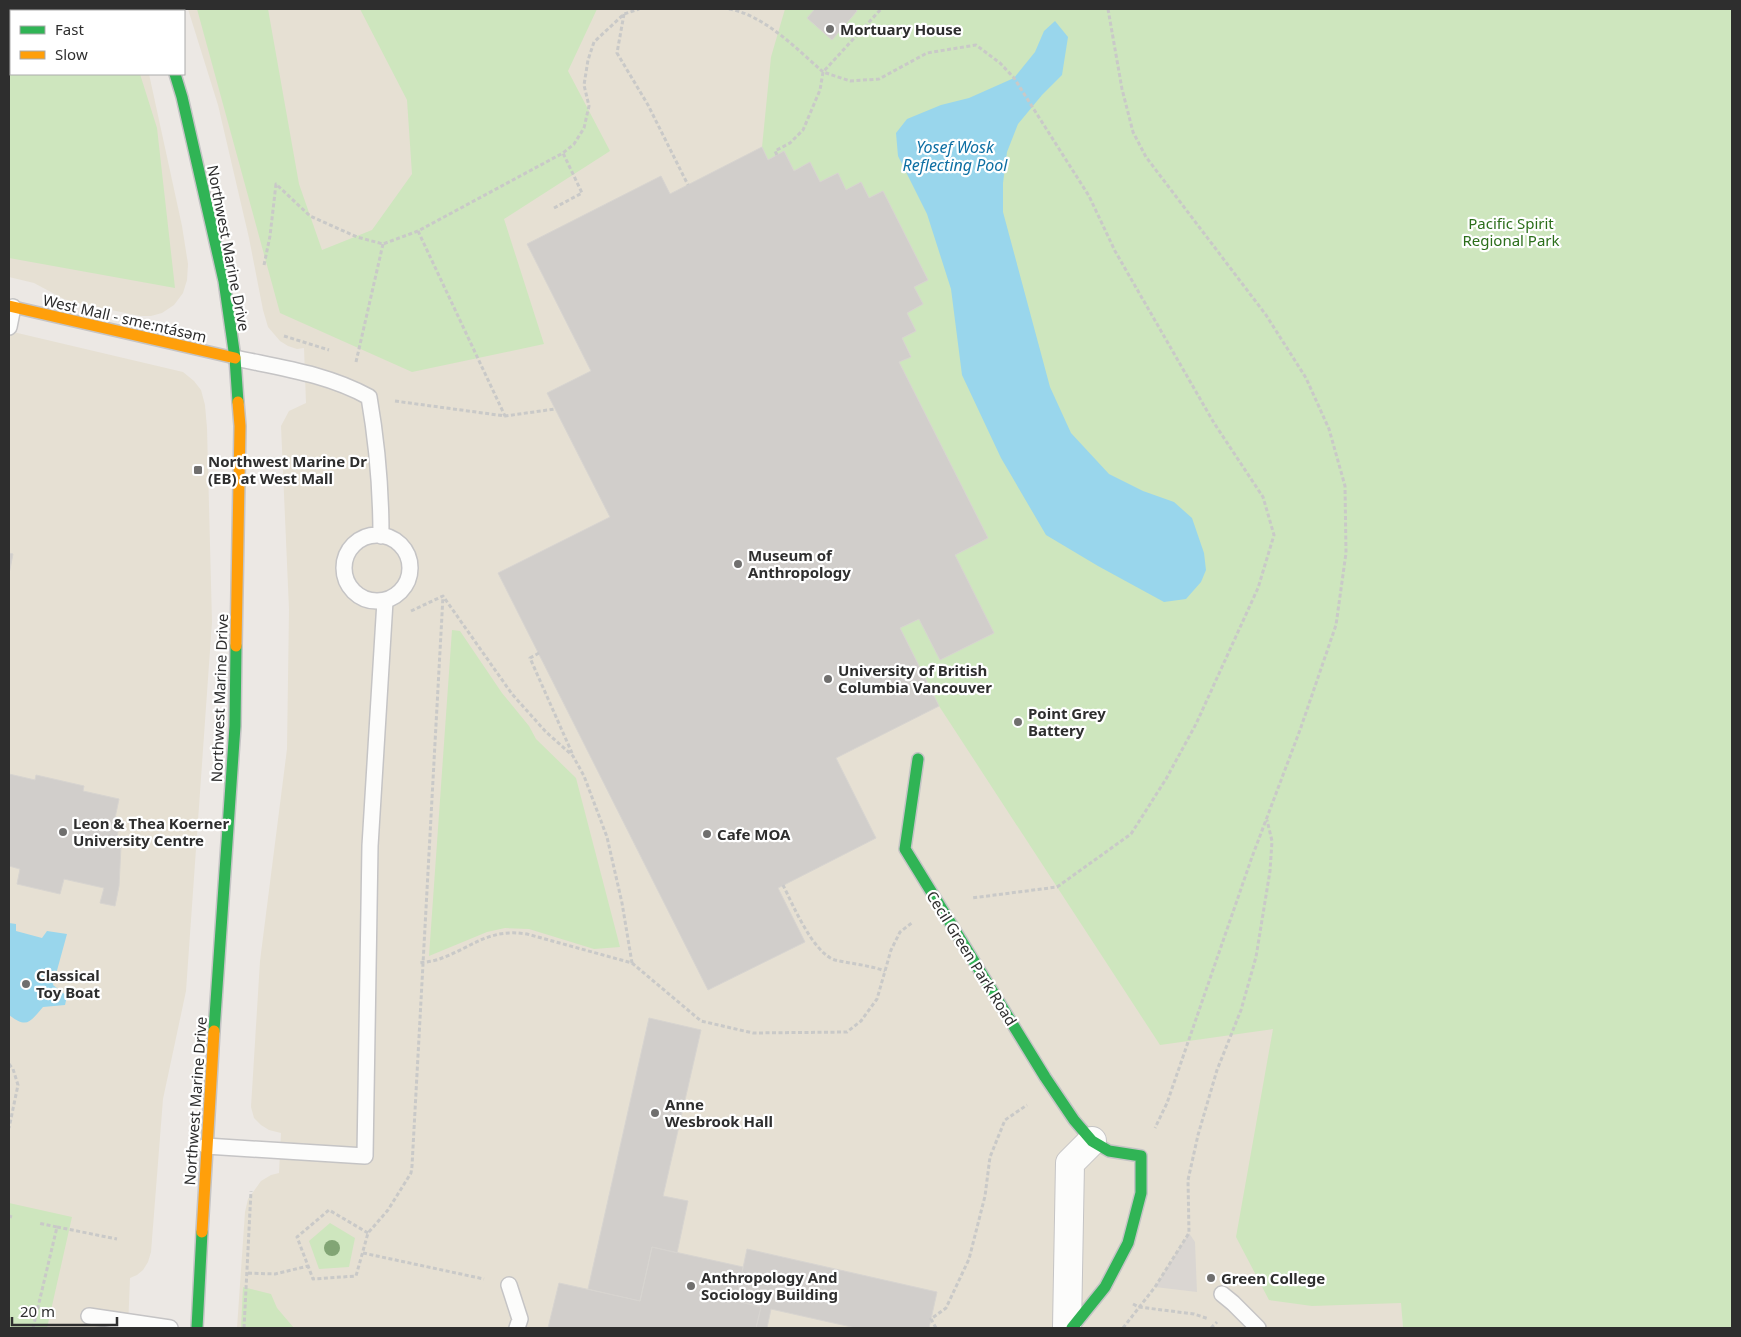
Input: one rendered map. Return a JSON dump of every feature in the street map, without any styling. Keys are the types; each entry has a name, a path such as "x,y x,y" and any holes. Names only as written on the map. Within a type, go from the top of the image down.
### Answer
{"street":[{"name":"Northwest Marine Drive","path":"175,75 224,281 236,358 240,426 235,726 206,1146 197,1328"},
{"name":"West Mall - sme:ntásəm","path":"11,306 236,358"},
{"name":"Cecil Green Park Road","path":"918,759 905,849 1052,1088 1074,1120 1092,1141 1109,1151 1141,1156"},
{"path":"1068,1328 1070,1163 1092,1141"},
{"path":"1072,1328 1105,1287 1128,1243 1141,1193 1141,1156"}],"lane":[{"path":"9,327 11,306"},
{"path":"236,358 328,379 349,386 369,397 375,432 381,536"},
{"path":"370,536 381,536 392,538 401,546 407,555 410,566 409,578 404,588 396,596 385,601 370,600 355,594 348,586 344,565 346,555 352,546 370,536"},
{"path":"206,1146 365,1156 370,846 385,601"},
{"path":"509,1285 520,1319 517,1328"},
{"path":"1222,1294 1234,1303 1258,1328"},
{"path":"89,1316 170,1328"}],"path":[{"path":"264,265 270,236 276,184 310,216 357,237 383,244 418,231 563,153 574,144 584,128 589,106 584,85 588,60 594,42 624,14 638,9"},
{"path":"419,963 441,959 490,935 512,931 632,963 702,1021 753,1032 847,1032 860,1021 877,999 891,950 900,932 937,902 1057,887 1131,834 1166,779 1196,724 1258,588 1274,535 1263,498 1214,423 1115,251 1089,196 1014,78 1000,63 976,45 927,53 879,79 850,81 823,72 776,32 742,11 729,9"},
{"path":"777,155 775,151 790,143 803,130 820,90 823,72 880,9"},
{"path":"1108,9 1122,88 1133,132 1146,157 1266,315 1306,378 1329,429 1344,486 1346,553 1336,625 1167,1103 1141,1156"},
{"path":"624,14 617,53 648,105 688,185"},
{"path":"554,208 582,193 563,153"},
{"path":"418,231 505,416"},
{"path":"383,244 355,361 369,397 505,416 555,409"},
{"path":"284,336 318,346"},
{"path":"406,613 443,596"},
{"path":"443,596 512,694 546,732 573,756"},
{"path":"368,1233 329,1210 296,1237 312,1279 356,1276 368,1233 388,1210 410,1173 412,1166 443,596"},
{"path":"539,653 530,658 573,756 584,776 607,837 622,903 632,963"},
{"path":"1123,1328 1155,1288 1190,1233 1188,1180 1198,1134 1217,1070 1241,1010 1256,957 1270,871 1272,841 1267,818"},
{"path":"783,885 809,936 823,952 833,959 885,971"},
{"path":"9,1064 13,1069 18,1085 9,1128"},
{"path":"936,1328 931,1319 946,1308 969,1259 986,1196 990,1157 1005,1120 1052,1088"},
{"path":"244,1328 251,1191"},
{"path":"38,1223 117,1239"},
{"path":"32,1328 57,1227"},
{"path":"363,1253 470,1276"},
{"path":"248,1273 275,1274 308,1266"},
{"path":"1126,1300 1139,1307 1194,1314 1217,1322"}],"shaded area":[{"path":"9,9 130,9 10,10 10,75 149,75 182,226 188,264 187,280 183,293 174,305 162,313 140,316 73,302 34,283 9,277"},
{"name":"University of British Columbia Vancouver","path":"188,9 1137,9 1399,1257 1403,1328 237,1328 245,1212 248,1199 261,1181 279,1173 281,1133 269,1130 261,1125 254,1118 251,1107 260,961 287,749 289,609 281,426 289,411 306,403 304,348 297,349 288,346 280,341 268,327 218,105"},
{"path":"9,331 183,372 201,390 205,405 212,622 186,991 163,1099 151,1252 143,1270 130,1278 128,1328 9,1328"},
{"path":"1189,1233 1195,1242 1197,1292 1155,1287"}],"green space":[{"path":"9,9 120,9 10,10 10,75 140,75 157,128 175,288 9,258"},
{"path":"197,9 268,9 299,184 322,250 372,230 412,174 407,100 360,9 597,9 568,71 610,151 504,219 544,344 412,372 280,313"},
{"name":"Pacific Spirit Regional Park","path":"785,9 1732,9 1732,1328 1403,1328 1401,1303 1312,1306 1269,1300 1236,1237 1273,1029 1160,1045 939,706 900,628 919,619 955,555 988,538 899,362 911,356 902,338 916,331 907,313 923,304 914,287 928,280 883,191 869,198 861,182 846,190 838,173 820,182 810,162 794,171 784,151 768,160 762,147 771,57"},
{"path":"452,630 460,631 502,693 529,726 536,739 576,778 620,947 594,949 529,929 505,928 487,932 429,956"},
{"path":"9,1203 72,1217 47,1328 9,1328"},
{"path":"330,1223 355,1238 349,1267 319,1269 309,1241"},
{"path":"243,1287 271,1294 277,1308 294,1328 241,1328"}],"water":[{"name":"Yosef Wosk Reflecting Pool","path":"1055,21 1068,37 1062,75 1042,95 1018,124 1007,152 1003,183 1003,212 1050,387 1071,433 1109,474 1143,491 1174,502 1192,518 1204,553 1206,570 1201,582 1186,599 1164,602 1046,535 1001,458 962,375 951,289 927,214 898,156 896,133 907,119 941,105 969,98 1014,78 1035,52 1044,31"},
{"path":"9,923 16,924 16,931 42,938 47,931 67,934 53,985 67,996 65,1005 43,1007 31,1020 24,1023 9,1015"}],"building":[{"name":"Mortuary House","path":"815,9 855,9 857,11 832,40 807,18"},
{"name":"Museum of Anthropology","path":"762,147 768,160 784,151 794,171 810,162 820,182 838,173 846,190 861,182 869,198 883,191 928,280 914,287 923,304 907,313 916,331 902,338 911,357 899,362 988,538 955,555 994,633 940,660 919,619 900,628 939,706 836,758 876,838 778,888 805,942 708,990 498,573 610,517 547,393 591,371 527,244 661,176 670,194"},
{"path":"9,553 13,554 9,574"},
{"name":"Leon & Thea Koerner University Centre","path":"9,774 35,780 36,775 84,786 83,791 119,799 115,818 121,819 115,845 121,846 119,886 115,906 100,903 104,888 64,879 60,894 17,884 20,869 9,866"},
{"name":"Anne Wesbrook Hall","path":"649,1018 701,1030 663,1196 688,1201 677,1253 652,1247 640,1301 588,1289"},
{"name":"Anthropology And Sociology Building","path":"652,1247 743,1267 736,1301 761,1307 756,1328 548,1328 559,1283 640,1301"},
{"path":"747,1249 937,1292 929,1328 856,1328 771,1309 767,1328 756,1328 761,1307 736,1301"}],"traffic: fast":[{"path":"175,75 224,281 235,358 238,402"},
{"path":"214,1031 235,726 236,646"},
{"path":"918,759 905,849 1045,1077 1074,1120 1092,1141 1109,1151 1141,1156 1141,1193 1128,1243 1105,1287 1072,1328"},
{"path":"197,1328 202,1232"}],"traffic: slow":[{"path":"9,306 235,358"},
{"path":"236,646 240,426 238,402"},
{"path":"202,1232 214,1031"}],"place":[{"name":"Mortuary House","path":"830,29"},
{"name":"Northwest Marine Dr (EB) at West Mall","path":"198,470"},
{"name":"Museum of Anthropology","path":"738,564"},
{"name":"University of British Columbia Vancouver","path":"828,679"},
{"name":"Point Grey Battery","path":"1018,722"},
{"name":"Leon & Thea Koerner University Centre","path":"63,832"},
{"name":"Cafe MOA","path":"707,834"},
{"name":"Classical Toy Boat","path":"26,984"},
{"name":"Anne Wesbrook Hall","path":"655,1113"},
{"name":"Green College","path":"1211,1278"},
{"name":"Anthropology And Sociology Building","path":"691,1286"}]}
